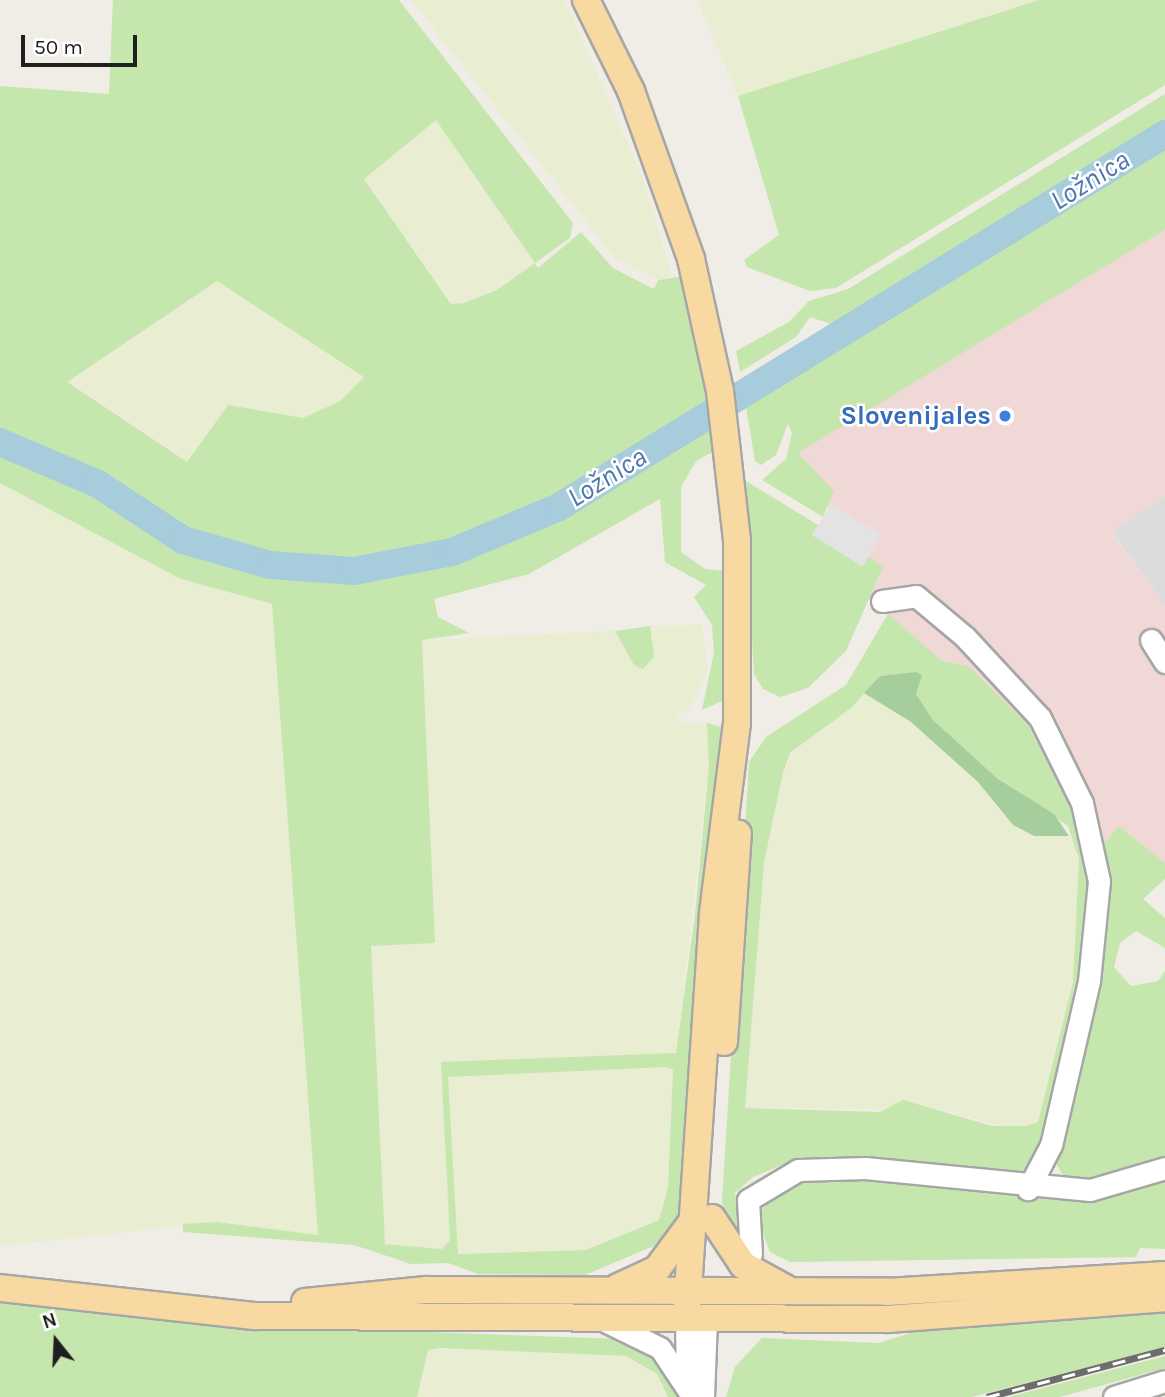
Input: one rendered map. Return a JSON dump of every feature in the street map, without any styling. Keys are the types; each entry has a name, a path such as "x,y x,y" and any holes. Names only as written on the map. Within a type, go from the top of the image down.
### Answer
{"main road":[{"path":"586,0 664,177 709,339 729,444 739,593 737,723 713,914 703,1218 697,1306"},
{"path":"601,1292 657,1269 703,1218"},
{"path":"703,1218 743,1265 799,1293"},
{"path":"0,1288 254,1316 600,1319 799,1293 1165,1275"},
{"path":"192,1309 426,1290 601,1292 697,1306 975,1315 1165,1298"}],"street":[{"path":"882,601 916,596 965,637 1040,718 1082,803 1099,881 1089,981 1051,1145 1028,1189"},
{"path":"1151,640 1165,662"},
{"path":"751,1254 748,1200 798,1170 865,1168 1028,1189 1090,1190 1165,1168"},
{"path":"694,1395 697,1306"},
{"path":"600,1319 660,1348 694,1395"},
{"path":"1114,1397 1165,1381"}],"shaded area":[{"path":"1165,230 1165,496 1112,533 1165,605 1165,863 1119,826 1100,848 968,666 942,661 869,600 883,567 863,566 797,453"},
{"path":"1165,496 1165,605 1112,532"},
{"path":"831,504 882,535 863,566 812,535"}],"green space":[{"path":"113,0 399,0 573,223 570,238 535,263 538,268 581,232 613,268 654,289 658,280 684,276 713,405 516,524 410,556 356,560 264,551 192,530 88,469 0,431 0,86 109,94","holes":["436,120 535,263 497,290 464,303 451,304 364,179","217,281 364,377 340,401 303,418 228,405 187,462 67,382"]},
{"path":"411,0 565,0 643,179 672,275 658,280 615,258"},
{"path":"697,0 1039,0 738,96"},
{"path":"1039,0 1165,0 1165,85 836,288 810,291 747,267 744,260 779,235 738,96"},
{"path":"1165,94 1165,128 839,327 810,317 796,337 740,372 736,351 789,322 809,301 848,289"},
{"path":"436,120 535,263 497,290 464,303 452,304 364,178"},
{"path":"1165,146 1165,230 798,453 834,491 823,517 762,480 786,459 792,433 788,424 776,455 761,465 755,461 745,401"},
{"path":"217,281 365,377 340,401 303,418 228,405 187,463 66,382"},
{"path":"715,422 718,449 696,461 681,487 681,552 705,569 725,571 722,701 702,710 714,652 712,625 694,597 706,585 665,562 660,499 529,574 434,599 438,617 469,633 422,640 435,943 371,946 385,1244 442,1249 450,1240 441,1062 676,1053 695,915 709,766 707,723 721,727 678,1219 654,1246 585,1275 478,1274 448,1263 411,1264 354,1245 183,1232 183,1224 217,1222 318,1235 272,604 181,579 0,483 0,447 73,478 180,542 249,564 351,575 413,570 519,538","holes":["666,1067 673,1070 668,1188 659,1220 586,1250 458,1254 448,1077"]},
{"path":"743,479 818,525 812,535 862,566 869,557 883,567 846,651 808,688 780,697 763,689 754,674"},
{"path":"0,483 181,579 272,604 318,1235 217,1222 0,1246"},
{"path":"888,614 942,661 968,666 1027,724 1069,796 1090,890 1085,956 1045,1144 1021,1176 801,1157 753,1177 735,1193 744,1242 728,1225 722,1201 749,762 766,737 846,685","holes":["909,673 921,675 916,694 933,720 998,779 1068,826 1079,859 1073,982 1038,1122 1025,1126 992,1126 903,1100 880,1112 745,1108 764,863 783,772 791,752 851,708 880,676"]},
{"path":"702,625 708,669 688,711 678,713 680,723 707,723 709,766 676,1054 441,1063 450,1240 443,1249 385,1244 371,946 435,942 422,640 615,631 634,665 653,646 650,626"},
{"path":"650,626 654,657 643,669 634,665 615,631"},
{"path":"916,672 922,675 916,694 933,720 998,779 1054,814 1069,836 1034,836 1013,825 978,782 911,722 864,693 880,676"},
{"path":"864,693 911,722 978,782 1010,822 1034,836 1069,836 1076,847 1082,880 1073,982 1039,1122 1008,1128 939,1109 745,1108 764,863 783,772 797,746"},
{"path":"1119,826 1165,863 1165,879 1143,899 1165,918 1165,948 1136,931 1120,943 1114,967 1131,986 1158,981 1165,971 1165,1161 1076,1183 1063,1176 1055,1161 1104,943 1100,848"},
{"path":"666,1067 673,1070 668,1188 659,1220 586,1250 457,1254 447,1077"},
{"path":"1165,1178 1165,1249 1140,1248 1136,1257 790,1262 770,1252 760,1224 759,1213 778,1192 813,1179 874,1179 1072,1199 1131,1192"},
{"path":"0,1299 205,1324 622,1339 652,1350 684,1397 668,1397 657,1374 626,1356 440,1348 428,1350 417,1397 0,1397"},
{"path":"1165,1310 1165,1347 972,1397 726,1397 735,1367 762,1338 879,1343 923,1329"},
{"path":"440,1348 625,1356 657,1374 668,1397 417,1397 428,1350"},
{"path":"1165,1356 1165,1368 1060,1397 1008,1397"}],"waterway":[{"name":"Ložnica","path":"0,442 98,484 183,540 270,565 354,571 452,552 559,507 1165,134"}],"railway":[{"path":"987,1397 1165,1350"}],"place":[{"name":"Slovenijales","path":"1005,416"}]}
